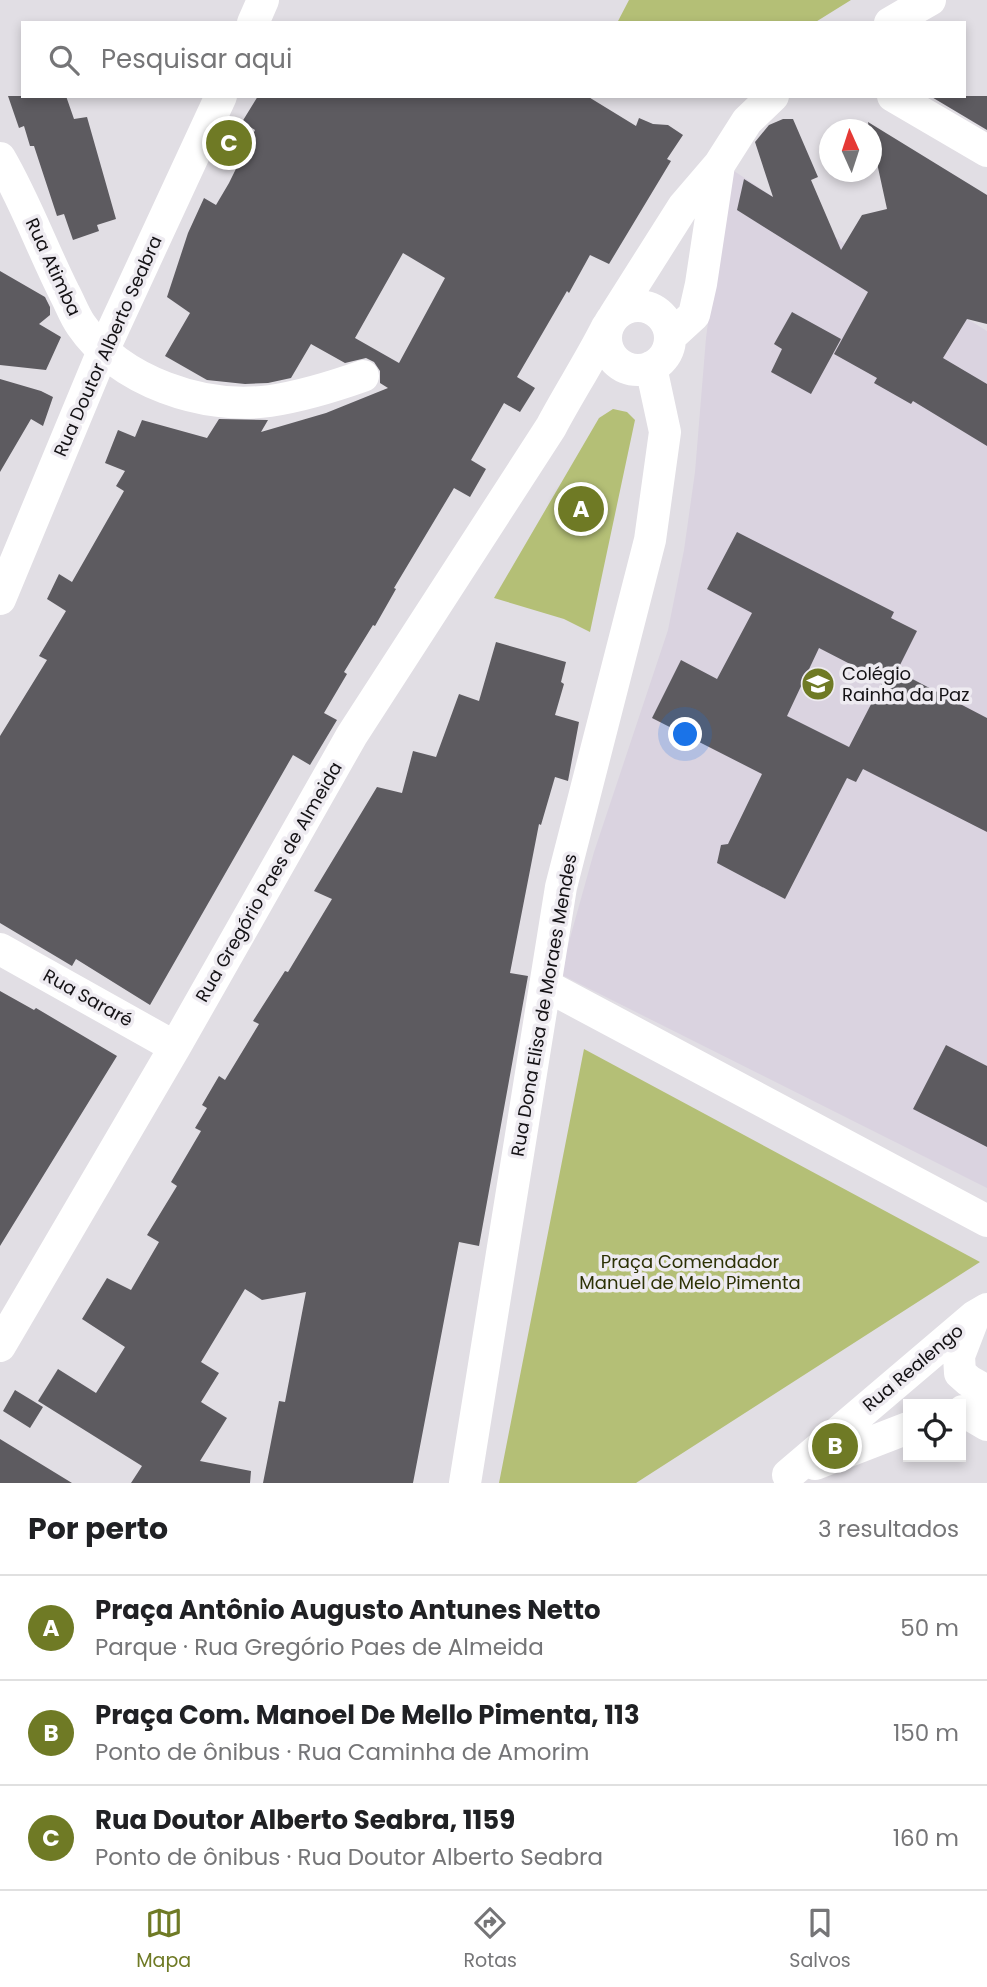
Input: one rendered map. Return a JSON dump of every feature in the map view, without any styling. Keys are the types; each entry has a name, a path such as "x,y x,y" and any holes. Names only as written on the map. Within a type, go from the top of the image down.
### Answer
{"street":[{"path":"254,21 263,0"},
{"path":"893,21 930,0"},
{"name":"Rua Doutor Alberto Seabra","path":"0,599 103,351 220,98"},
{"name":"Rua Gregório Paes de Almeida","path":"0,1346 175,1047 352,735 551,427 574,382 683,206 719,165 747,121 771,98"},
{"path":"896,98 987,151"},
{"name":"Rua Atimba","path":"0,158 18,189 53,271 80,325 103,351 140,377 177,393 226,401 267,401 318,392 363,376"},
{"name":"Rua Gregório Paes de Almeida","path":"670,337 694,315 719,165"},
{"path":"637,306 649,308 659,314 667,325 670,337 668,349 661,360 651,367 640,369 619,364 610,353 606,340 611,321 625,309 637,306"},
{"name":"Rua Gregório Paes de Almeida","path":"551,427 580,397 619,364"},
{"name":"Rua Dona Elisa de Moraes Mendes","path":"465,1483 561,887 650,540 665,432 651,367"},
{"name":"Rua Sararé","path":"0,949 175,1047"},
{"path":"545,985 987,1222"},
{"name":"Rua Realengo","path":"981,1312 959,1356 960,1373 968,1381 987,1391"},
{"name":"Rua Realengo","path":"781,1479 981,1312"},
{"path":"781,1479 903,1430"}],"shaded area":[{"name":"Colégio Rainha da Paz","path":"728,167 828,233 987,331 987,1188 560,974 594,852 668,630 684,550 695,472 706,338"}],"green space":[{"path":"629,0 851,0 817,21 618,21"},
{"path":"613,409 627,412 635,420 590,632 564,619 494,598 599,418"},
{"name":"Praça Comendador Manuel de Melo Pimenta","path":"584,1049 980,1262 636,1483 499,1483"}],"building":[{"path":"8,96 67,98 74,119 87,117 116,219 97,225 99,231 73,240 64,214 57,216 34,146 30,146 24,126 19,128"},
{"path":"987,96 987,130 933,98"},
{"path":"257,98 590,98 636,126 639,118 653,124 668,125 683,135 667,159 671,161 609,264 590,255 569,293 567,291 517,377 535,388 520,412 504,403 471,460 486,469 470,497 454,488 394,588 396,589 375,626 373,625 344,672 347,674 324,713 337,720 310,765 293,755 150,1005 76,959 72,966 0,923 0,736 47,660 39,656 66,611 47,599 59,574 72,582 124,491 116,486 125,471 105,463 118,430 135,437 142,420 207,438 219,419 268,420 261,432 326,413 388,388 380,383 380,371 374,362 366,358 345,363 311,344 291,378 268,383 245,384 207,380 165,356 190,313 167,297 188,233 204,198 216,205 255,130 242,122","holes":["403,253 445,278 399,363 355,338"]},
{"path":"783,119 793,119 818,177 811,180 841,250 862,215 887,209 881,182 882,131 987,195 987,324 967,319 943,358 987,384 987,446 913,401 911,404 874,383 877,378 834,354 868,292 737,210 744,179 773,197 755,142 769,125"},
{"path":"0,271 45,297 50,307 50,315 39,324 61,337 46,370 0,365"},
{"path":"792,312 841,339 811,394 771,372 782,349 774,344"},
{"path":"0,379 53,397 43,426 31,419 0,472"},
{"path":"737,532 894,612 891,618 917,631 897,671 987,718 987,832 863,769 856,782 847,778 785,899 717,863 721,845 728,844 762,774 652,718 681,660 717,679 752,613 707,589","holes":["819,648 883,681 849,747 787,716"]},
{"path":"496,642 566,662 561,682 564,684 555,715 579,722 568,781 555,777 541,825 539,824 510,973 528,976 479,1246 459,1242 413,1483 263,1483 279,1401 285,1402 306,1292 262,1300 245,1289 201,1362 219,1373 201,1402 227,1418 200,1461 251,1471 250,1483 131,1483 142,1466 38,1401 58,1369 96,1393 125,1347 82,1319 107,1278 131,1290 159,1242 147,1235 177,1186 171,1182 201,1131 195,1128 207,1108 202,1105 219,1076 225,1080 259,1024 253,1021 285,971 288,972 332,899 314,891 377,787 402,793 413,751 436,757 459,694 479,701"},
{"path":"0,991 34,1010 36,1008 117,1056 0,1246"},
{"path":"946,1045 987,1066 987,1147 913,1109"},
{"path":"15,1390 43,1407 30,1428 3,1411"},
{"path":"0,1439 72,1483 0,1483"}],"place":[{"name":"Rua Doutor Alberto Seabra, 1159","path":"229,143"},
{"name":"Praça Antônio Augusto Antunes Netto","path":"581,509"},
{"name":"Colégio Rainha da Paz","path":"818,684"},
{"name":"Praça Com. Manoel De Mello Pimenta, 113","path":"835,1446"}]}
